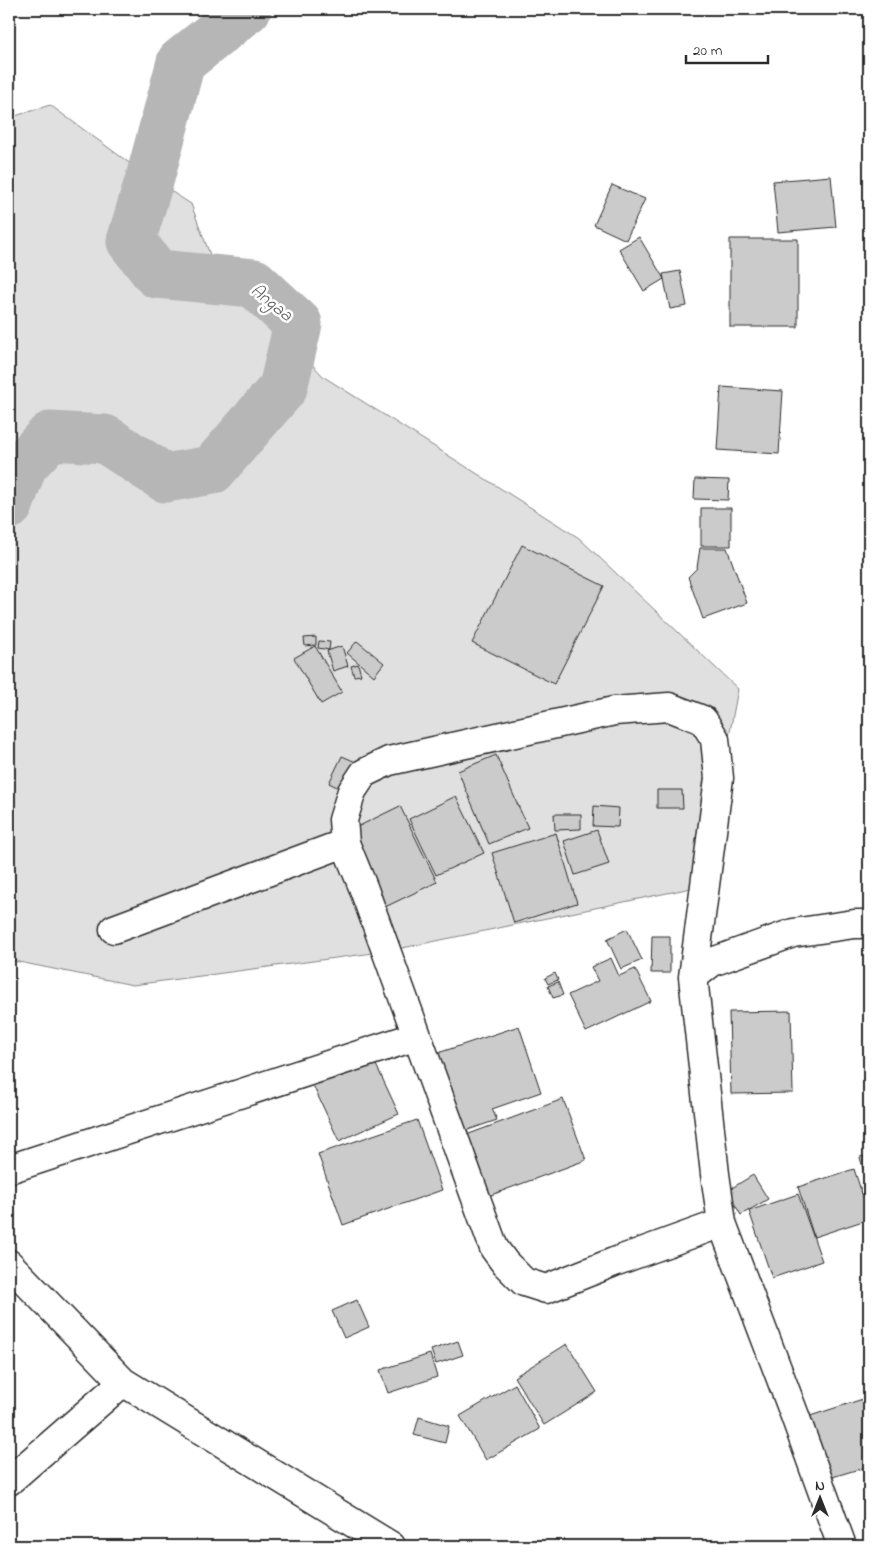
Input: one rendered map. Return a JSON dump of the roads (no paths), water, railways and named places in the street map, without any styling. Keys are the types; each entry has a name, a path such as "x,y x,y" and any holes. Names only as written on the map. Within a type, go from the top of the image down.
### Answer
{"street":[{"path":"722,1223 546,1289 524,1282 505,1263 494,1248 363,887 345,843 343,820 352,791 364,773 389,761 614,711 669,707 703,720 716,739 719,778 693,976 722,1223 842,1546"},
{"path":"114,929 345,843"},
{"path":"693,976 712,962 793,932 854,924 869,924"},
{"path":"9,1170 417,1036"},
{"path":"9,1264 123,1382 391,1546"},
{"path":"9,1481 123,1382"}],"waterway":[{"name":"Angaa","path":"9,505 23,465 50,436 105,439 165,478 212,470 283,388 298,324 254,283 157,274 131,241 181,62 247,9"}]}
